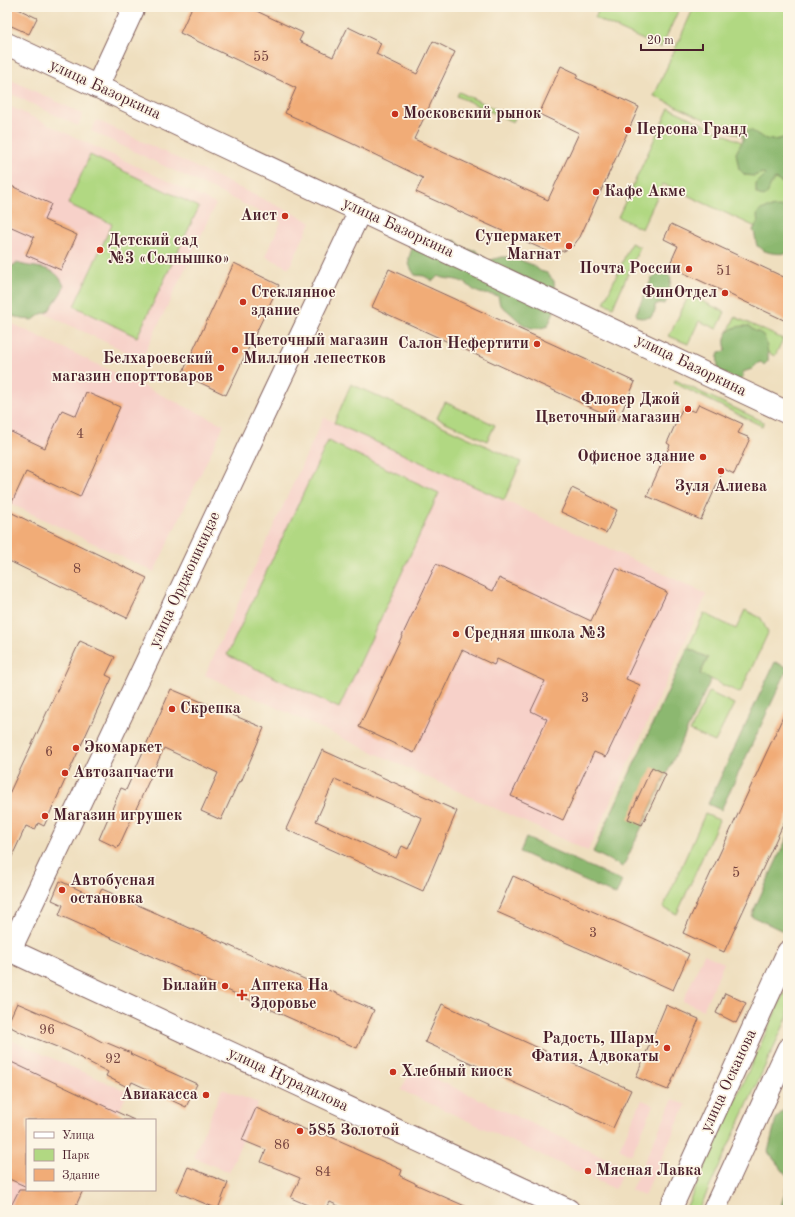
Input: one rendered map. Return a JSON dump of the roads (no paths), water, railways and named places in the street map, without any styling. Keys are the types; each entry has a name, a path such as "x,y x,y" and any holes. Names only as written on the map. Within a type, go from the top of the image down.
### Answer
{"street":[{"path":"97,87 134,7"},
{"name":"улица Базоркина","path":"7,44 788,413"},
{"name":"улица Орджоникидзе","path":"8,950 360,210"},
{"name":"улица Нурадилова","path":"8,950 568,1210"},
{"name":"улица Осканова","path":"670,1210 788,952"},
{"path":"714,1210 788,1049"}],"place":[{"name":"Московский рынок","path":"395,114"},
{"name":"Персона Гранд","path":"628,130"},
{"name":"Кафе Акме","path":"596,192"},
{"name":"Аист","path":"285,216"},
{"name":"Супермакет Магнат","path":"569,246"},
{"name":"Детский сад №3 «Солнышко»","path":"100,250"},
{"name":"Почта России","path":"689,269"},
{"name":"ФинОтдел","path":"725,293"},
{"name":"Стеклянное здание","path":"243,302"},
{"name":"Салон Нефертити","path":"537,344"},
{"name":"Цветочный магазин Миллион лепестков","path":"235,350"},
{"name":"Белхароевский магазин спорттоваров","path":"221,368"},
{"name":"Фловер Джой Цветочный магазин","path":"688,409"},
{"name":"Офисное здание","path":"703,457"},
{"name":"Зуля Алиева","path":"721,471"},
{"name":"Средняя школа №3","path":"456,634"},
{"name":"Скрепка","path":"172,709"},
{"name":"Экомаркет","path":"76,748"},
{"name":"Автозапчасти","path":"65,773"},
{"name":"Магазин игрушек","path":"45,816"},
{"name":"Автобусная остановка","path":"62,890"},
{"name":"Билайн","path":"225,986"},
{"name":"Аптека На Здоровье","path":"242,995"},
{"name":"Радость, Шарм, Фатия, Адвокаты","path":"667,1048"},
{"name":"Хлебный киоск","path":"393,1072"},
{"name":"Авиакасса","path":"206,1095"},
{"name":"585 Золотой","path":"300,1131"},
{"name":"Мясная Лавка","path":"588,1171"}]}
